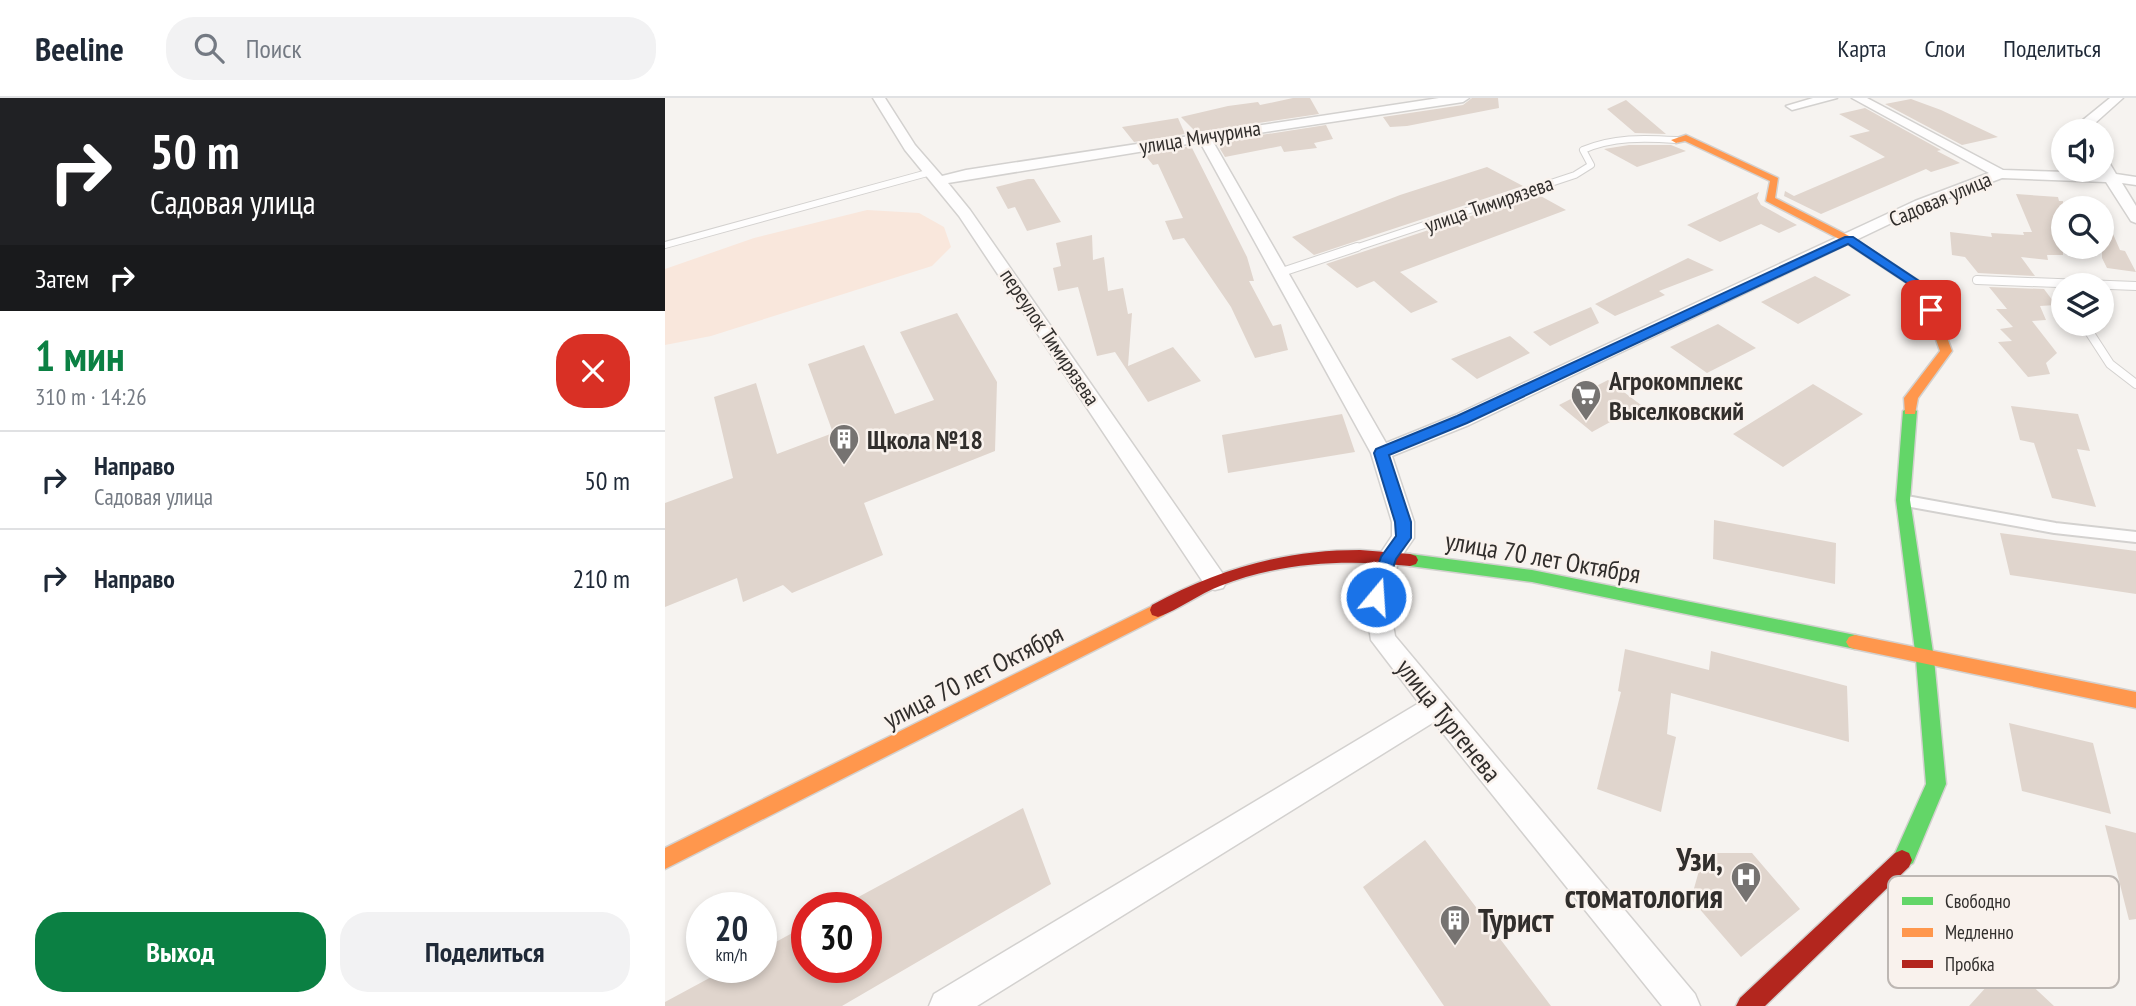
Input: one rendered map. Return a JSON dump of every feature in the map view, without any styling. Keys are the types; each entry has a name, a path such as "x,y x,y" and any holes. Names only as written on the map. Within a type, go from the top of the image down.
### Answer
{"street":[{"name":"переулок Тимирязева","path":"879,98 910,147 965,213 1215,581"},
{"name":"улица Мичурина","path":"935,177 1463,98"},
{"path":"1792,106 1831,98"},
{"path":"1858,98 2000,174"},
{"path":"2092,119 2116,98"},
{"name":"улица Тургенева","path":"1204,137 1381,453 1403,522 1403,538 1389,557 1376,597 1383,640 1683,1006"},
{"path":"1676,140 1686,138 1775,180 1770,199 1849,240 1924,289 1946,351 1911,398 1903,500 1925,659 1936,784 1906,856 1748,1006"},
{"name":"Садовая улица","path":"1381,453 1462,419 1849,240 1920,204 2000,174 2051,176"},
{"name":"Садовая улица","path":"2114,178 2136,181"},
{"path":"2114,182 2136,218"},
{"name":"улица 70 лет Октября","path":"665,859 1215,581 1307,556 1389,557 1498,574 1532,576 1925,659 2136,700"},
{"path":"946,1006 1437,706"}],"lane":[{"name":"улица Тимирязева","path":"1279,273 1575,175 1591,164 1583,150 1597,143 1635,137 1676,140"},
{"path":"665,244 935,177"},
{"path":"1977,280 2051,284"},
{"path":"2114,286 2136,286"},
{"path":"2092,336 2109,364 2136,384"},
{"path":"1903,500 2055,528 2136,537"}],"shaded area":[{"path":"867,210 919,213 944,227 951,247 932,266 711,336 665,345 665,269 754,238"}],"building":[{"path":"1293,98 1310,98 1319,114 1196,132 1181,117 1228,106 1258,102 1260,105"},
{"path":"1472,98 1498,98 1499,108 1407,126 1390,127 1383,117 1463,105"},
{"path":"1911,99 1998,137 1962,145 1885,104"},
{"path":"1626,100 1666,134 1635,133 1607,109"},
{"path":"1865,108 1960,163 1931,172 1926,169 1821,214 1784,196 1785,191 1794,196 1885,157 1849,136 1870,131 1839,114"},
{"path":"1178,118 1185,134 1134,142 1122,127"},
{"path":"1326,125 1333,139 1314,143 1317,148 1284,152 1281,146 1225,157 1216,142"},
{"path":"1629,145 1671,145 1686,151 1637,167 1604,149"},
{"path":"1191,146 1247,257 1254,281 1249,281 1273,326 1281,324 1288,350 1255,358 1231,307 1184,238 1173,240 1165,221 1183,218 1158,164 1153,165 1144,154"},
{"path":"1487,167 1523,186 1314,255 1292,237 1400,195"},
{"path":"1034,179 1061,222 1027,231 1015,207 1008,209 996,187"},
{"path":"1759,192 1757,198 1761,205 1797,225 1779,233 1761,224 1720,242 1687,225"},
{"path":"1537,194 1566,210 1400,272 1438,302 1411,313 1374,281 1357,288 1326,264"},
{"path":"2016,194 2051,196 2051,255 2047,255 2048,260 2021,257 2035,276 1978,273 1965,257 1952,255 1950,232 1992,237 1991,233 2024,235 2023,232 2032,232"},
{"path":"1092,235 1093,260 1104,257 1108,291 1123,288 1128,314 1132,313 1128,366 1173,347 1201,381 1148,402 1115,352 1097,356 1078,287 1058,291 1053,268 1061,266 1056,243"},
{"path":"2114,236 2136,272 2107,268 2102,259 2114,259"},
{"path":"1688,258 1714,270 1659,291 1665,295 1615,316 1595,304"},
{"path":"1815,276 1851,295 1798,324 1761,302"},
{"path":"1989,287 2044,289 2051,298 2051,305 2040,306 2046,320 2032,321 2057,353 2046,363 2050,374 2028,377 1998,342 2012,341 2000,329 2013,327 1996,309 2007,309"},
{"path":"1591,307 1599,323 1550,346 1533,332"},
{"name":"Щкола №18","path":"957,313 997,382 995,451 864,503 883,555 792,593 783,585 743,602 737,578 665,607 665,503 733,478 714,397 756,383 777,454 833,433 808,364 864,345 895,414 934,400 900,332"},
{"path":"1718,324 1756,348 1707,373 1670,347"},
{"path":"1510,336 1530,353 1477,379 1451,359"},
{"path":"1608,380 1641,405 1592,432 1559,405"},
{"path":"1813,384 1863,414 1783,467 1733,434"},
{"path":"2011,406 2078,414 2090,451 2077,449 2096,507 2052,498 2034,443 2020,440"},
{"path":"1342,414 1355,452 1228,473 1222,435"},
{"path":"1714,520 1836,543 1835,584 1713,559"},
{"path":"2000,533 2136,551 2136,594 2010,575"},
{"path":"1625,649 1709,670 1711,651 1847,686 1849,742 1671,693 1667,734 1676,737 1661,812 1597,789 1621,692 1618,691"},
{"path":"2009,723 2093,743 2111,814 2022,791"},
{"path":"1023,808 1051,884 882,983 882,892 868,892"},
{"path":"2105,825 2136,833 2136,919 2129,920"},
{"name":"Турист","path":"1425,840 1551,1006 1444,1006 1363,887"},
{"name":"Узи, стоматология","path":"1704,853 1752,853 1800,909 1741,957 1691,899"},
{"path":"791,934 791,983 881,983 842,1006 665,1006 665,1002 700,983 777,983 777,941"},
{"path":"1985,988 2035,988 2054,1006 1969,1006"}],"traffic: fast":[{"path":"1902,860 1936,784 1925,659 1903,500 1910,411"},
{"path":"1410,560 1532,576 1855,642"}],"traffic: slow":[{"path":"1676,140 1686,138 1775,180 1770,199 1849,240 1924,289 1946,351 1911,398 1910,411"},
{"path":"665,859 1158,610"},
{"path":"1855,642 2136,700"}],"traffic: jam":[{"path":"1158,610 1215,581 1287,561 1335,556 1410,560"},
{"path":"1748,1006 1902,860"}],"place":[{"name":"Агрокомплекс Выселковский","path":"1586,422"},
{"name":"Щкола №18","path":"844,466"},
{"name":"Узи, стоматология","path":"1746,904"},
{"name":"Турист","path":"1455,947"}],"route":[{"path":"1376,597 1389,557 1403,538 1403,522 1381,453 1462,419 1849,240 1924,289 1931,310"}]}
